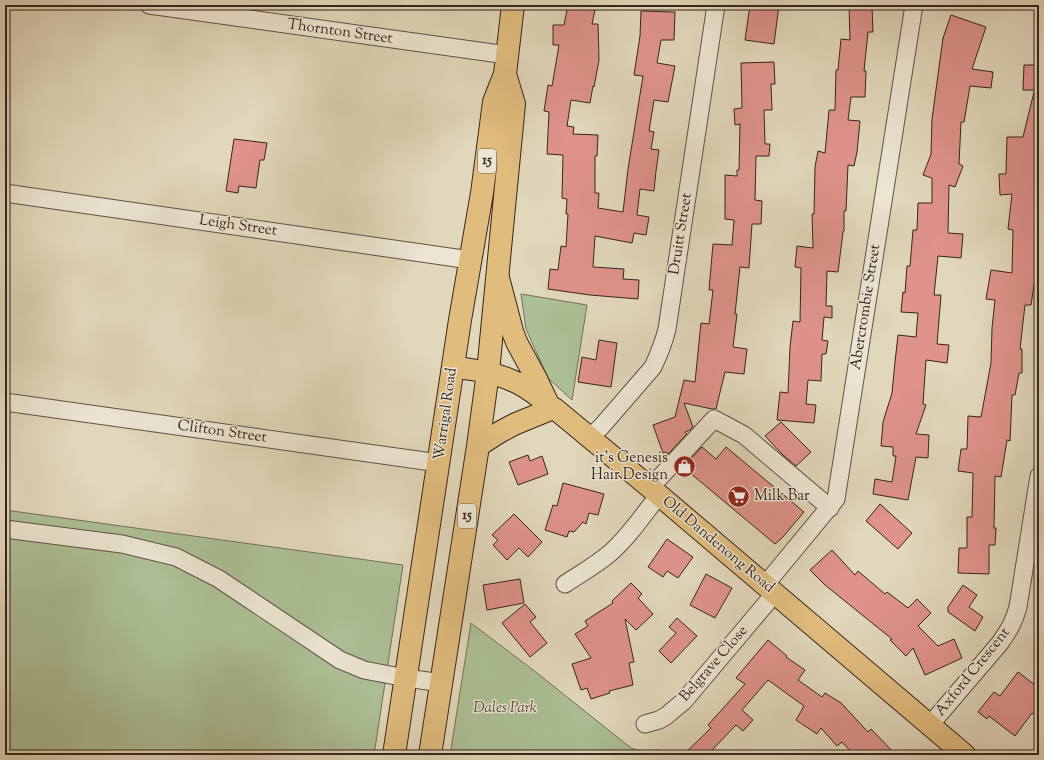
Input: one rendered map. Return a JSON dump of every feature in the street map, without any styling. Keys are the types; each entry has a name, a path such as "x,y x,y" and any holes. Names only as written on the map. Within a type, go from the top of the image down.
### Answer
{"highway":[{"name":"Warrigal Road","path":"394,755 453,367 482,193 494,102 506,64 513,5"},
{"name":"Warrigal Road","path":"430,755 488,372 514,104 506,64"}],"main road":[{"path":"478,446 500,432 551,406 513,333 498,273"},
{"name":"Old Dandenong Road","path":"453,367 488,372 514,381 551,406 655,491 965,755"}],"street":[{"name":"Thornton Street","path":"149,5 506,64"},
{"name":"Druitt Street","path":"590,437 601,427 653,367 664,342 716,5"},
{"name":"Abercrombie Street","path":"770,589 836,499 914,5"},
{"name":"Leigh Street","path":"5,193 470,260"},
{"name":"Clifton Street","path":"5,402 439,463"},
{"path":"565,584 603,559 615,549 635,526 655,491 714,419 744,435 830,508"},
{"name":"Axford Crescent","path":"930,725 1000,643 1014,620 1018,607 1039,476"},
{"path":"5,529 122,544 176,557 219,578 340,660 364,670 442,683"},
{"name":"Belgrave Close","path":"645,724 659,720 666,716 684,701 770,589"}],"green space":[{"path":"521,294 587,305 572,400 548,378 526,329"},
{"path":"5,510 403,565 374,755 5,755"},
{"name":"Dales Park","path":"471,623 537,673 631,748 644,752 660,750 661,755 450,755"}],"building":[{"path":"568,5 596,5 592,24 598,24 599,60 590,103 571,100 567,126 574,127 573,134 598,135 597,156 595,156 595,193 599,193 598,208 623,212 628,169 643,76 634,75 640,36 641,11 675,12 674,40 661,40 657,63 675,66 668,102 654,100 649,131 654,132 651,149 659,150 654,191 640,189 637,215 649,217 646,235 634,233 632,243 595,236 593,267 624,269 623,279 639,280 638,299 590,295 548,289 550,269 558,270 561,246 566,247 568,214 566,214 567,199 562,198 563,155 547,154 549,112 544,111 548,85 552,86 559,45 553,45 553,25 564,25"},
{"path":"750,5 779,5 774,44 745,40"},
{"path":"849,5 872,5 873,32 868,32 864,71 866,71 865,97 851,97 848,120 860,121 857,152 854,166 848,165 846,211 844,211 844,231 838,272 827,271 826,306 832,306 832,318 824,317 822,340 828,341 826,354 822,354 821,381 808,380 806,404 816,405 814,423 777,420 780,392 788,393 793,321 800,322 801,268 795,267 797,246 813,248 812,214 814,214 815,167 818,151 825,153 829,110 835,110 836,70 838,70 841,39 850,40"},
{"path":"951,15 986,27 972,69 993,72 991,88 970,86 964,122 961,122 959,164 963,166 955,187 949,185 948,233 963,234 961,258 938,256 934,295 941,295 937,344 949,345 947,363 926,360 923,404 926,405 916,434 929,435 928,458 916,457 908,500 873,494 875,479 892,482 896,456 893,456 893,447 881,446 883,422 892,393 898,335 916,337 918,313 901,312 903,292 905,293 907,266 910,266 913,230 917,230 918,203 932,203 932,178 923,175 931,154 932,119 943,38"},
{"path":"774,62 775,84 771,84 772,110 764,110 765,144 770,144 769,156 756,156 755,200 762,201 761,224 752,224 749,268 740,267 735,314 737,314 733,347 747,349 744,374 725,372 716,409 684,403 693,427 685,432 687,434 668,454 666,452 663,453 653,425 675,417 684,380 695,382 701,323 709,324 713,290 709,290 713,244 732,245 734,220 725,219 725,175 737,176 737,170 739,170 740,124 735,125 734,109 742,108 741,63"},
{"path":"1024,65 1039,65 1039,90 1023,90"},
{"path":"1034,92 1039,93 1038,265 1031,305 1025,305 1020,349 1022,349 1022,373 1019,373 1015,395 1012,395 1010,441 1007,440 1001,477 995,476 995,545 989,545 989,574 958,573 959,548 967,548 967,517 972,517 973,473 958,471 961,449 967,449 968,416 981,417 991,363 992,328 995,300 986,299 991,270 1012,273 1013,230 1008,229 1012,194 1000,195 999,174 1006,174 1007,137 1023,137"},
{"path":"234,139 267,143 264,160 260,160 256,188 239,186 238,193 226,191"},
{"path":"599,340 617,343 611,387 578,382 582,357 596,360"},
{"path":"781,422 811,452 796,466 765,436"},
{"path":"702,447 716,459 726,447 804,512 775,544 683,467"},
{"path":"528,455 530,461 542,456 548,474 518,485 509,462"},
{"path":"563,483 604,494 598,515 589,513 586,524 583,522 574,532 569,531 567,537 545,530 553,505 557,506"},
{"path":"880,504 912,533 898,549 866,521"},
{"path":"514,514 542,542 528,557 519,548 507,560 493,545 498,540 492,535"},
{"path":"667,539 693,557 678,578 667,571 663,577 648,567"},
{"path":"832,550 855,575 858,571 885,594 887,592 908,608 917,599 931,613 918,626 938,646 954,639 962,658 925,675 913,648 906,656 890,640 892,639 825,585 810,570"},
{"path":"706,574 732,588 715,618 690,605"},
{"path":"520,579 524,603 487,610 483,585"},
{"path":"631,583 642,594 638,598 653,614 636,630 625,619 634,662 629,663 633,685 609,691 610,693 591,699 587,688 581,690 572,664 591,658 575,634 588,626 585,621 613,603 612,601"},
{"path":"963,585 977,595 969,607 983,617 975,631 948,612 948,607"},
{"path":"525,604 536,617 530,622 547,643 530,657 502,623"},
{"path":"677,618 697,636 671,663 659,651 676,633 669,627"},
{"path":"768,640 787,656 786,657 805,670 798,680 822,697 825,693 841,703 868,732 871,729 896,755 854,755 842,742 837,746 821,728 817,734 796,720 804,706 768,680 742,710 753,720 743,731 736,725 713,749 719,755 683,755 711,728 708,725 745,684 736,678"},
{"path":"1018,672 1039,688 1039,718 1032,713 1015,736 989,716 987,719 978,712 994,692 1000,696"}],"place":[{"name":"it's Genesis Hair Design","path":"684,467"},
{"name":"Milk Bar","path":"739,496"}]}
